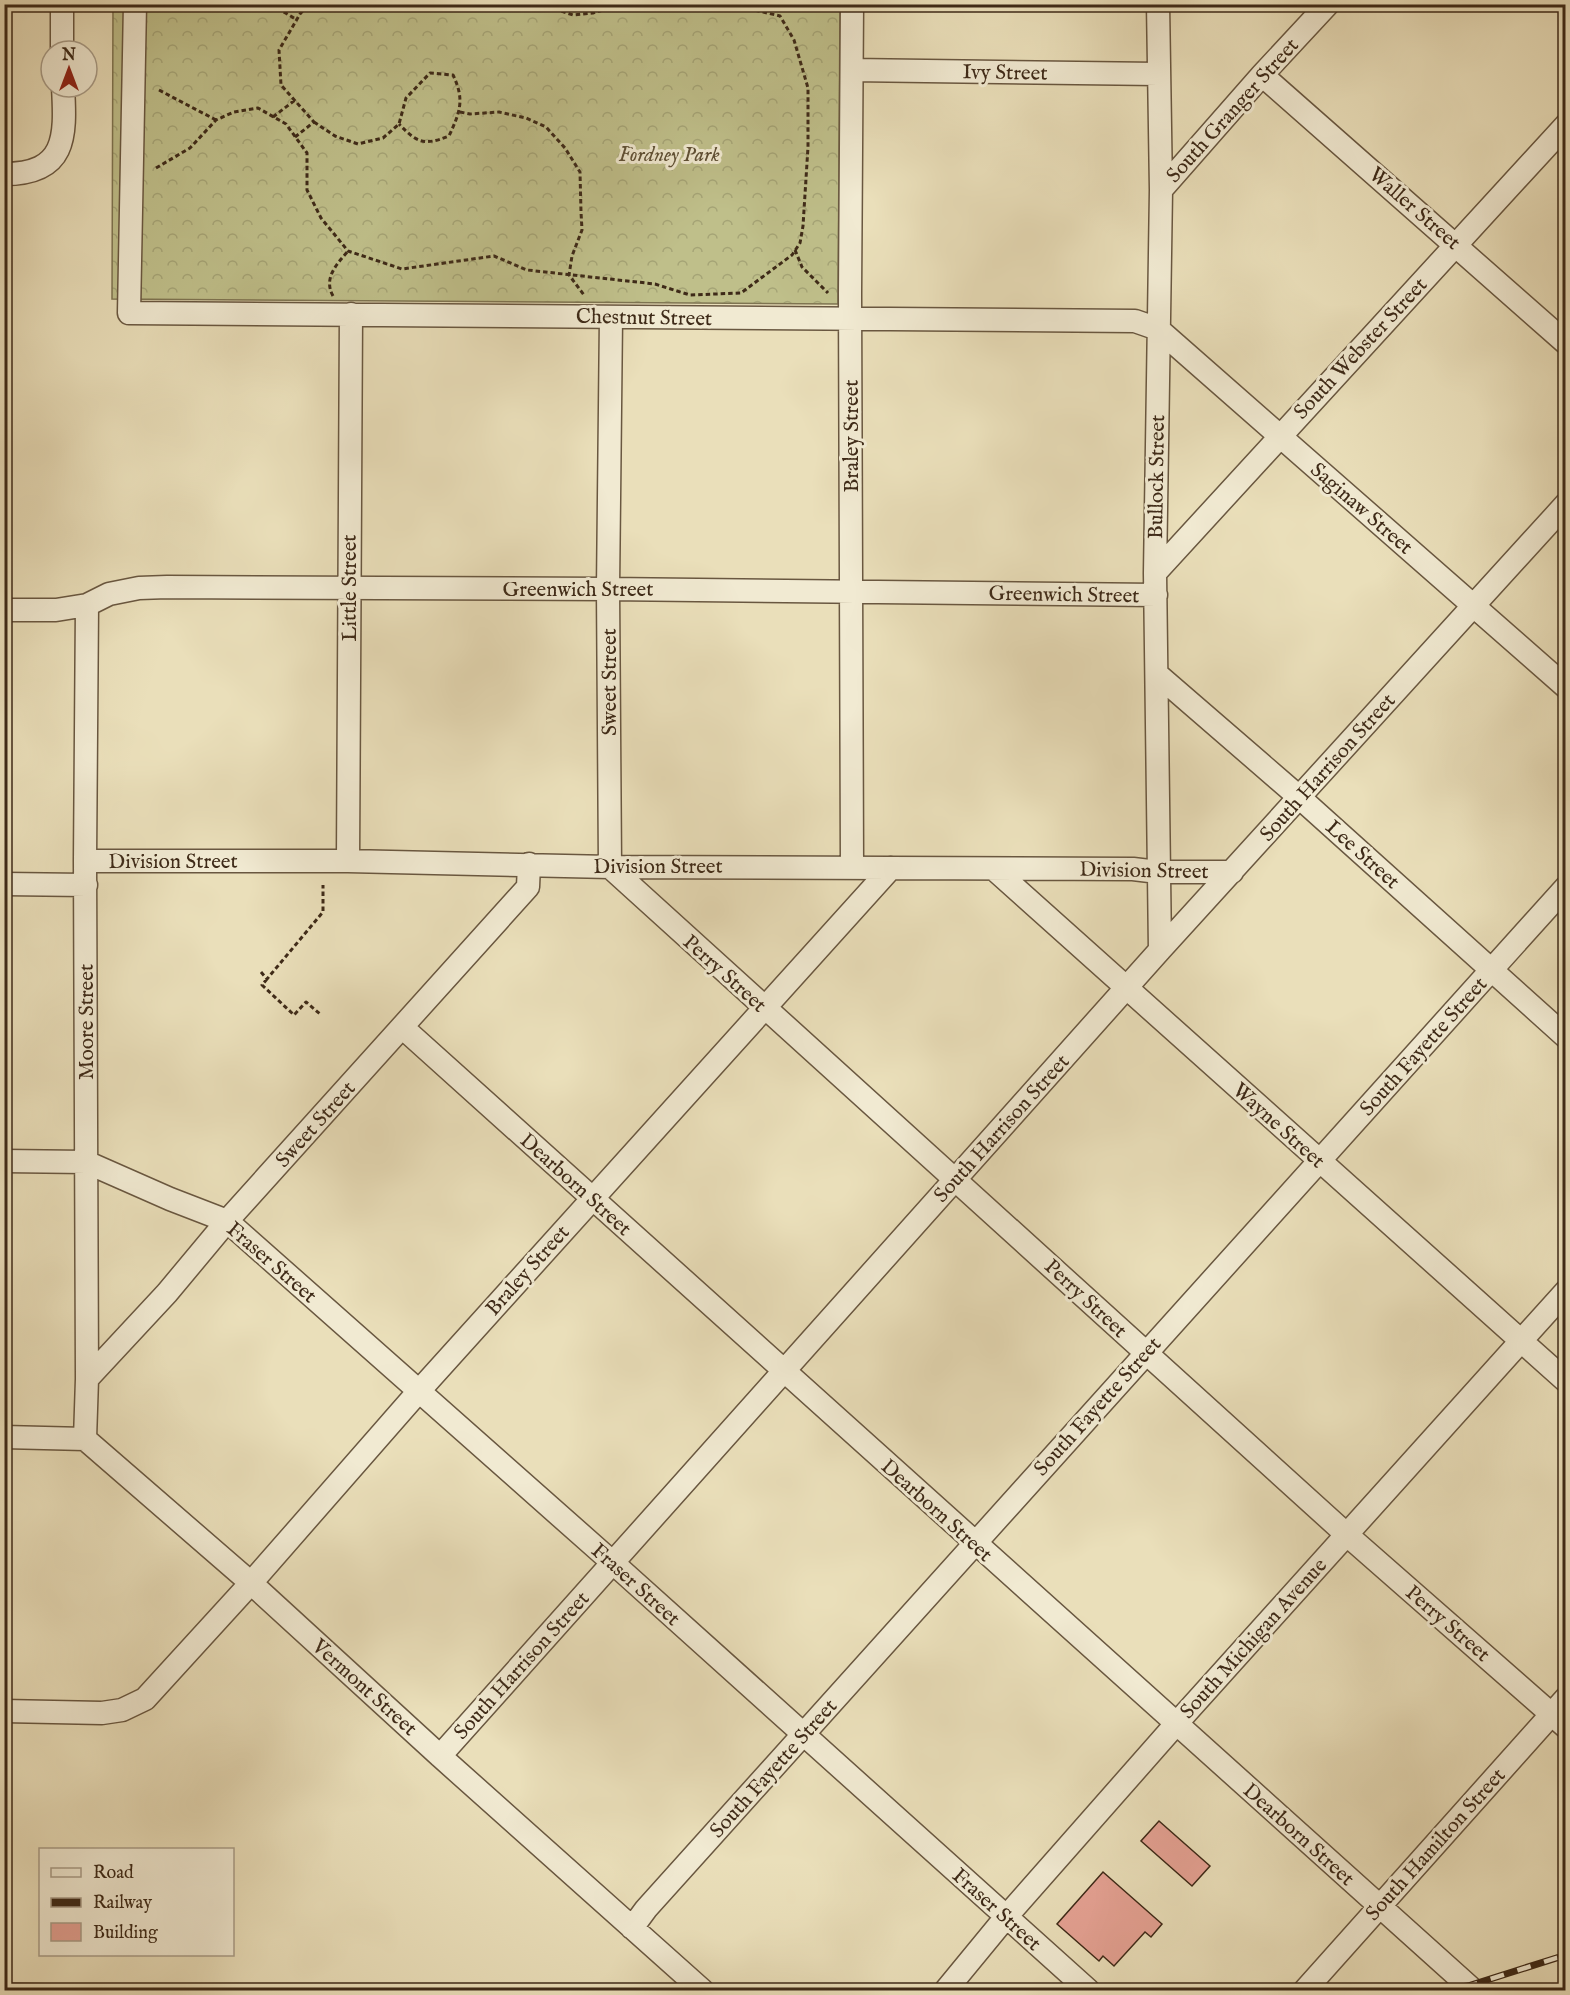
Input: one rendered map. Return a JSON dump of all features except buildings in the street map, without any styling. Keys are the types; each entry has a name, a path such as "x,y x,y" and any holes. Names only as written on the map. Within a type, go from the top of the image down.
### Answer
{"street":[{"path":"62,4 62,39"},
{"name":"Chestnut Street","path":"135,4 129,313 1135,321 1158,329"},
{"name":"Braley Street","path":"852,4 850,320 852,867"},
{"name":"Bullock Street","path":"1158,4 1161,190 1156,584 1160,950"},
{"name":"South Granger Street","path":"1161,190 1328,4"},
{"name":"Ivy Street","path":"852,70 1158,74"},
{"name":"Waller Street","path":"1262,75 1566,344"},
{"path":"4,174 23,174 44,166 55,158 60,145 65,112 64,99"},
{"name":"South Webster Street","path":"1156,584 1280,436 1566,125"},
{"name":"Little Street","path":"348,861 351,314"},
{"name":"Sweet Street","path":"610,867 608,589 611,316"},
{"name":"Saginaw Street","path":"1158,329 1566,687"},
{"name":"South Harrison Street","path":"440,1756 1160,950 1566,504"},
{"name":"Greenwich Street","path":"4,610 56,610 87,605 109,594 139,588 852,592 1156,584"},
{"name":"Moore Street","path":"85,1439 87,1379 85,861 87,605"},
{"name":"Lee Street","path":"1158,675 1299,797 1566,1037"},
{"name":"Division Street","path":"85,861 348,861 610,867 1133,869 1158,872 1232,872"},
{"name":"Sweet Street","path":"87,1379 167,1293 227,1221 528,887 529,864"},
{"name":"Perry Street","path":"610,867 1346,1534 1561,1713"},
{"name":"Braley Street","path":"4,1711 102,1713 122,1710 145,1699 419,1391 891,868"},
{"name":"Wayne Street","path":"994,869 1566,1381"},
{"name":"Division Street","path":"4,885 86,885"},
{"name":"South Fayette Street","path":"632,1928 646,1909 1145,1352 1566,887"},
{"name":"Dearborn Street","path":"402,1027 1473,1990"},
{"path":"4,1161 86,1162"},
{"name":"Fraser Street","path":"86,1162 227,1221 612,1562 1088,1990"},
{"name":"South Michigan Avenue","path":"946,1990 1006,1917 1176,1724 1566,1291"},
{"path":"4,1437 85,1439"},
{"name":"Vermont Street","path":"85,1439 251,1582 440,1756 702,1990"},
{"name":"South Hamilton Street","path":"1305,1990 1379,1907 1561,1713"}],"path":[{"path":"271,4 297,20"},
{"path":"309,4 279,50 281,85 314,122 335,136 358,144 382,138 399,124 406,98 430,73 453,75 460,90 460,112 449,136 430,143 413,139 399,124"},
{"path":"540,4 573,15 593,13 625,4"},
{"path":"156,168 190,148 216,120 234,112 258,108 286,124 307,153 307,190 321,218 348,251 402,268 494,256 527,270 656,284 690,295 741,293 792,255 800,243 808,147 808,88 794,40 780,16 729,4"},
{"path":"159,90 216,120"},
{"path":"273,117 295,100"},
{"path":"460,112 470,114 499,112 526,118 546,127 565,148 580,172 582,230 572,256 569,275 584,294"},
{"path":"295,137 314,122"},
{"path":"795,250 802,267 828,291 829,300"},
{"path":"334,298 330,290 330,277 348,251"},
{"path":"320,1014 306,1002 294,1015 262,985 323,912 323,885"},
{"path":"261,972 267,979"}],"green space":[{"name":"Fordney Park","path":"113,5 840,5 838,304 112,299"}],"railway":[{"path":"1436,1990 1468,1986 1566,1955"},
{"path":"4,1986 343,1990"}]}
